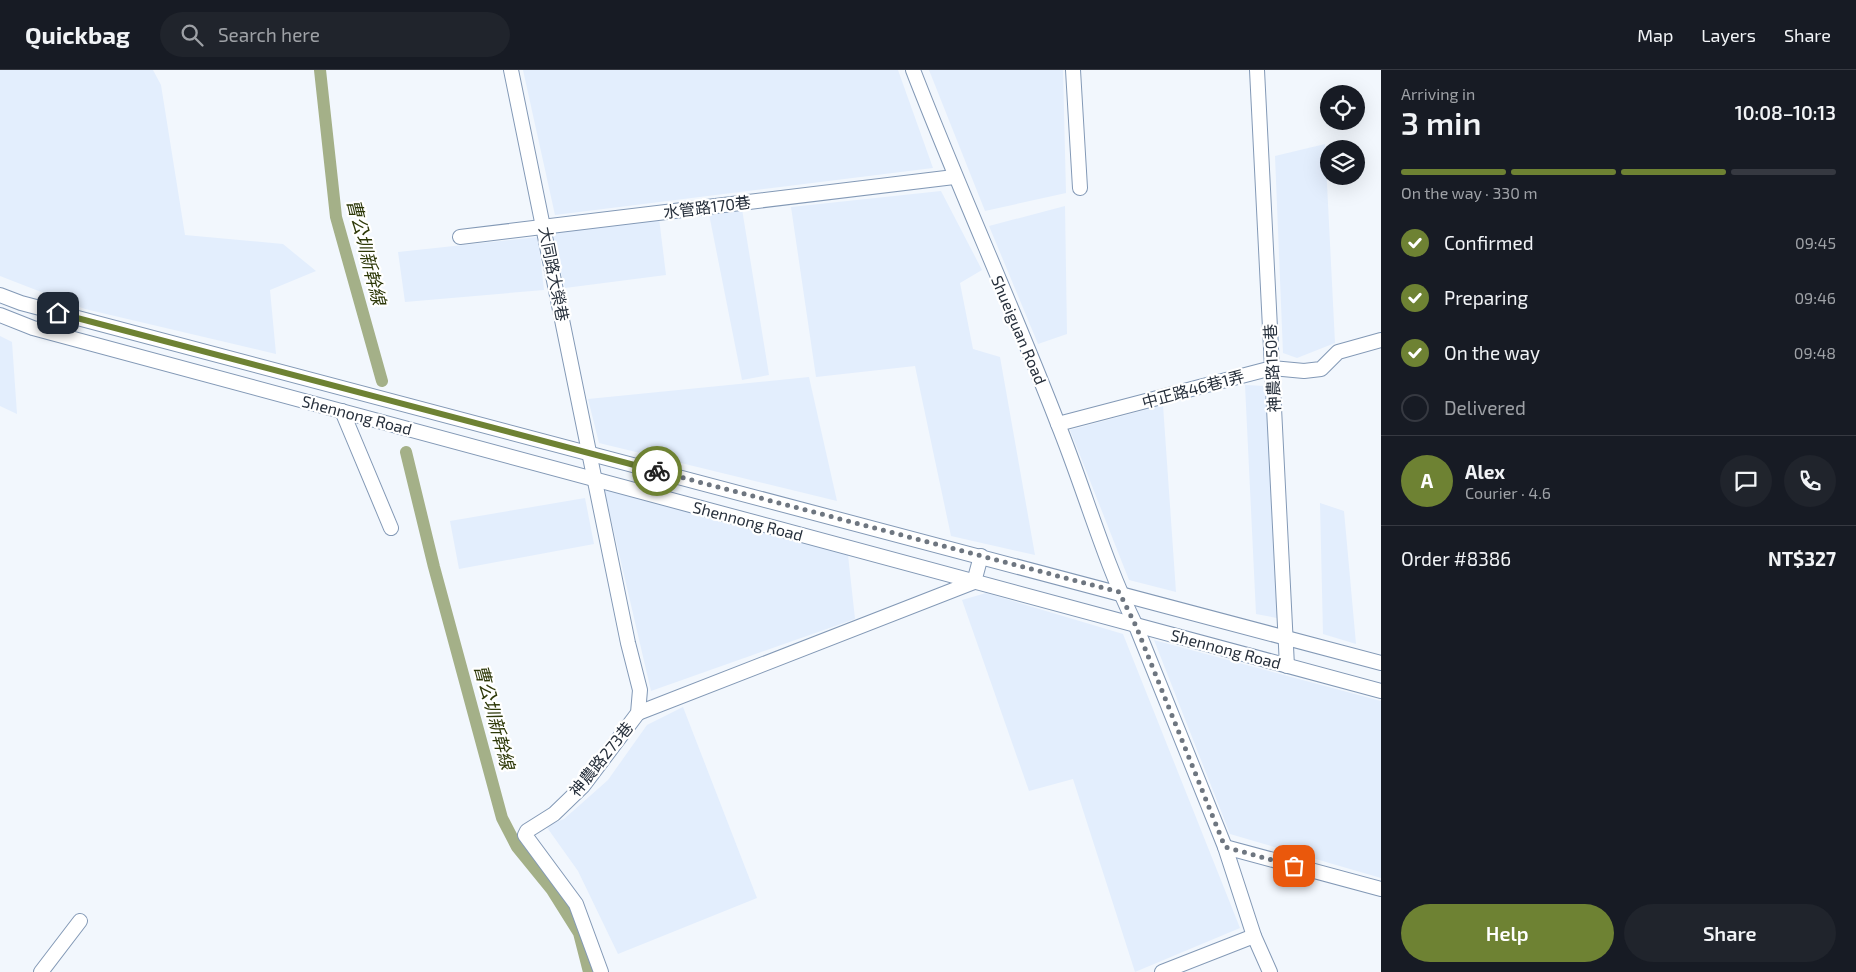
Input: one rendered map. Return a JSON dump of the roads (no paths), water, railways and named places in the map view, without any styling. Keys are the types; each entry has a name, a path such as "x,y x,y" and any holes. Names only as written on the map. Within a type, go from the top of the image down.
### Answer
{"street":[{"name":"大同路大榮巷","path":"511,70 545,227 594,480"},
{"name":"Shueiguan Road","path":"913,70 954,177 1058,424 1119,592 1136,626"},
{"path":"1073,70 1080,188"},
{"name":"神農路150巷","path":"1257,70 1287,666"},
{"name":"水管路170巷","path":"460,237 954,177"},
{"name":"Shennong Road","path":"0,295 21,304 186,348 1119,592 1381,663"},
{"name":"Shennong Road","path":"0,315 33,328 1381,691"},
{"name":"中正路46巷1弄","path":"1058,424 1272,368 1304,371 1321,369 1338,352 1381,340"},
{"path":"342,411 390,528"},
{"name":"神農路273巷","path":"594,480 640,690 638,713 583,786 564,805 527,831 525,835 576,904 601,972"},
{"path":"638,713 974,582 981,556"},
{"path":"1136,626 1225,847 1254,936 1270,972"},
{"path":"1225,847 1381,889"},
{"path":"41,972 80,921"},
{"path":"1162,972 1254,936"}],"waterway":[{"name":"曹公圳新幹線","path":"320,70 336,217 382,381"},
{"name":"曹公圳新幹線","path":"406,452 434,567 502,818 517,847 552,890 579,933 589,972"}]}
